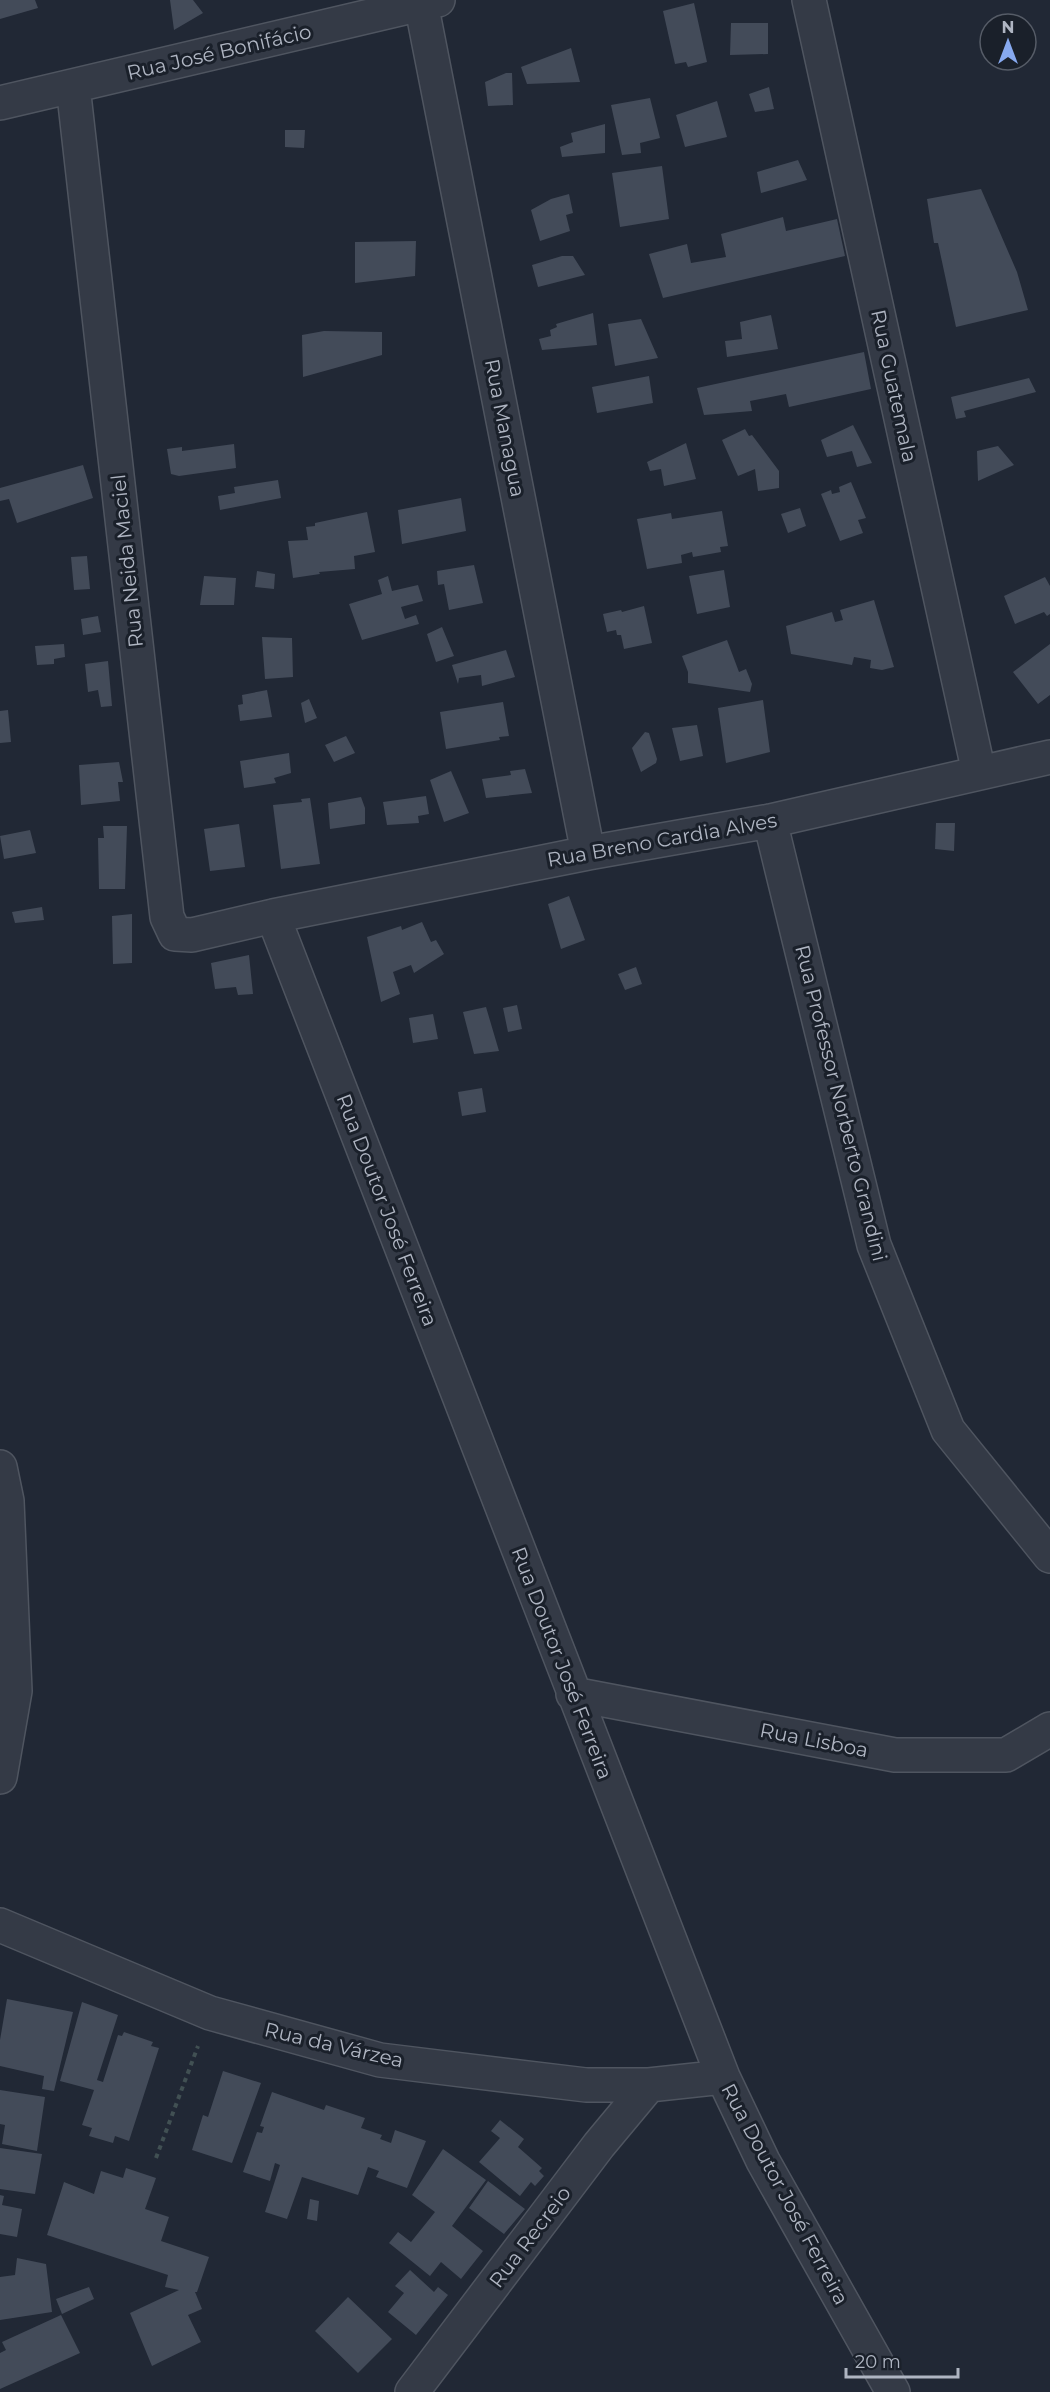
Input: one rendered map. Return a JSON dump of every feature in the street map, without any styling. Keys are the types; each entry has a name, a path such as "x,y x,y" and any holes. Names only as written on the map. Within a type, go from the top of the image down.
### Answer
{"street":[{"name":"Rua Guatemala","path":"809,0 979,773"},
{"name":"Rua José Bonifácio","path":"0,103 430,2"},
{"name":"Rua Managua","path":"430,2 588,853"},
{"name":"Rua Neida Maciel","path":"73,86 167,917 175,934 192,936 273,916"},
{"name":"Rua Breno Cardia Alves","path":"273,916 588,853 770,821 1050,757"},
{"name":"Rua Professor Norberto Grandini","path":"770,821 874,1245 948,1430 1050,1556"},
{"name":"Rua Doutor José Ferreira","path":"273,916 723,2077 763,2161 893,2392"},
{"path":"0,1467 8,1501 15,1691 0,1777"},
{"name":"Rua Lisboa","path":"573,1694 895,1755 1006,1755 1050,1729"},
{"name":"Rua da Várzea","path":"0,1925 210,2013 380,2060 586,2085 649,2085 723,2077"},
{"name":"Rua Recreio","path":"412,2392 599,2145 649,2085"}],"path":[{"path":"156,2158 210,2013"}],"building":[{"path":"0,0 35,0 38,8 0,19"},
{"path":"170,0 193,0 203,13 174,30"},
{"path":"694,3 707,62 688,67 686,62 675,64 663,11"},
{"path":"731,23 768,23 768,54 730,55"},
{"path":"571,48 580,82 527,84 521,67"},
{"path":"506,73 512,73 513,105 488,106 485,82"},
{"path":"769,87 774,109 755,112 749,94"},
{"path":"650,98 660,138 640,143 641,153 622,155 611,105"},
{"path":"717,101 727,137 685,147 676,115"},
{"path":"605,124 605,153 562,157 560,147 573,142 571,133"},
{"path":"285,130 305,130 304,148 285,147"},
{"path":"798,160 807,180 761,193 757,172"},
{"path":"662,166 669,219 620,227 612,173"},
{"path":"981,189 1017,272 1028,310 956,327 938,243 934,243 927,199"},
{"path":"569,194 573,213 566,215 570,231 540,241 531,210 551,199"},
{"path":"783,217 786,231 837,219 845,256 663,298 649,254 687,244 691,263 726,257 721,234"},
{"path":"416,241 415,276 355,283 355,242"},
{"path":"562,256 573,256 585,275 538,287 532,265"},
{"path":"593,313 597,345 542,350 539,339 551,336 550,330 557,327 556,324"},
{"path":"771,315 778,349 727,357 725,341 742,339 740,322"},
{"path":"641,319 658,358 615,366 608,324"},
{"path":"324,331 382,332 382,355 303,377 302,335"},
{"path":"864,352 871,389 789,407 786,394 750,401 752,411 704,415 697,388"},
{"path":"649,376 653,403 597,413 592,387"},
{"path":"1029,378 1036,392 964,411 966,417 956,419 951,397"},
{"path":"853,425 872,463 857,467 852,451 827,457 821,440"},
{"path":"745,429 779,471 779,488 758,491 755,469 738,476 722,440"},
{"path":"686,443 696,479 664,486 661,469 650,471 647,462"},
{"path":"234,444 236,468 179,476 171,474 167,449 182,447 182,451"},
{"path":"998,446 1014,465 978,481 977,451"},
{"path":"83,465 93,498 17,523 9,499 0,501 0,488"},
{"path":"278,480 281,498 220,510 218,496 235,493 234,487"},
{"path":"851,482 866,518 858,520 863,533 840,541 821,494 831,490 832,494 840,492 839,487"},
{"path":"461,498 466,531 402,544 398,510"},
{"path":"800,508 806,526 788,533 781,514"},
{"path":"722,511 728,546 720,547 721,552 693,557 692,552 681,555 682,563 647,569 637,519 671,513 672,519"},
{"path":"367,512 375,552 354,556 355,569 319,572 320,574 293,578 288,541 308,540 306,527 315,526 315,523"},
{"path":"87,556 90,589 74,590 71,557"},
{"path":"474,565 483,603 449,610 444,584 438,585 437,571"},
{"path":"724,570 730,607 697,614 689,576"},
{"path":"257,571 275,574 274,589 255,587"},
{"path":"204,576 236,578 234,605 200,605"},
{"path":"388,576 392,591 418,585 423,601 401,607 405,619 416,615 419,624 362,640 349,604 382,594 378,580"},
{"path":"1045,577 1050,586 1050,614 1047,616 1044,612 1015,624 1004,596"},
{"path":"874,600 894,667 882,670 870,668 871,660 854,657 852,665 791,654 786,626 832,612 835,622 843,620 840,610"},
{"path":"644,606 652,643 624,649 621,635 617,635 616,630 607,632 603,614"},
{"path":"98,616 101,632 83,635 81,619"},
{"path":"442,627 454,656 436,662 427,634"},
{"path":"262,637 292,638 293,677 265,679"},
{"path":"727,640 739,672 746,669 752,684 750,692 688,683 688,672 682,656"},
{"path":"64,644 65,657 54,659 54,664 37,665 35,646"},
{"path":"1050,644 1050,695 1038,704 1013,672"},
{"path":"506,650 515,677 482,686 481,675 459,678 458,684 452,665"},
{"path":"108,661 112,706 101,707 98,690 88,692 85,664"},
{"path":"267,690 272,717 240,721 238,705 243,704 242,695"},
{"path":"309,699 317,718 305,723 301,703"},
{"path":"763,700 770,752 726,763 718,708"},
{"path":"503,702 509,736 499,737 500,740 446,749 440,712"},
{"path":"8,710 11,742 0,743 0,711"},
{"path":"697,725 703,756 680,761 672,728"},
{"path":"645,732 649,733 657,759 656,763 641,772 632,748"},
{"path":"346,736 355,753 334,762 325,745"},
{"path":"289,753 291,773 274,778 276,783 244,788 240,761"},
{"path":"119,762 123,782 118,782 120,801 81,805 79,765"},
{"path":"525,769 532,793 486,798 482,779 511,775 510,771"},
{"path":"451,771 469,813 444,822 430,780"},
{"path":"426,796 429,814 418,816 419,823 387,825 383,802"},
{"path":"361,797 365,808 365,824 330,829 328,803"},
{"path":"310,798 320,864 281,869 273,805 302,802 301,799"},
{"path":"936,823 955,823 954,851 935,849"},
{"path":"239,824 245,867 210,871 204,829"},
{"path":"103,826 127,826 125,889 99,889 98,838 104,838"},
{"path":"30,830 36,853 4,859 0,836"},
{"path":"569,896 585,940 561,949 548,904"},
{"path":"42,907 44,920 15,923 12,912"},
{"path":"132,914 132,963 113,964 112,916"},
{"path":"422,922 431,942 436,940 444,954 414,973 411,965 393,972 400,994 381,1002 367,937 401,926 402,930"},
{"path":"249,955 253,994 238,995 236,987 215,989 211,963"},
{"path":"636,967 642,984 625,990 618,974"},
{"path":"517,1005 522,1029 508,1032 503,1008"},
{"path":"486,1007 499,1051 474,1054 463,1012"},
{"path":"433,1014 438,1039 413,1043 409,1018"},
{"path":"482,1088 486,1112 462,1116 458,1092"},
{"path":"7,1999 73,2012 54,2091 42,2089 44,2076 0,2066 0,2040"},
{"path":"82,2002 118,2015 97,2080 103,2082 118,2035 122,2036 124,2032 153,2042 151,2046 159,2048 129,2141 115,2136 113,2143 89,2136 92,2128 82,2125 94,2090 60,2081"},
{"path":"223,2071 261,2083 232,2163 192,2150 203,2115 208,2117"},
{"path":"0,2090 45,2097 37,2151 2,2144 5,2125 0,2124"},
{"path":"272,2092 324,2110 326,2105 365,2118 361,2128 382,2135 380,2139 391,2143 395,2130 426,2141 407,2188 376,2177 379,2171 368,2167 358,2195 302,2177 287,2219 265,2212 280,2165 275,2163 270,2181 243,2172 257,2132 262,2133 264,2127 260,2126"},
{"path":"500,2120 524,2139 518,2147 542,2168 539,2171 544,2176 535,2186 531,2182 520,2196 479,2162 500,2138 491,2131"},
{"path":"0,2148 42,2154 35,2194 0,2189"},
{"path":"443,2149 486,2180 452,2226 483,2251 461,2279 441,2262 430,2276 389,2243 398,2232 411,2242 435,2212 412,2195"},
{"path":"126,2168 156,2178 145,2209 169,2217 161,2241 209,2257 197,2292 195,2292 202,2309 188,2315 201,2342 152,2366 130,2313 179,2290 165,2287 168,2275 47,2235 64,2182 94,2194 101,2171 123,2178"},
{"path":"488,2181 525,2209 504,2234 469,2208"},
{"path":"0,2195 4,2196 2,2205 22,2209 17,2237 0,2234"},
{"path":"310,2199 319,2201 317,2221 307,2219"},
{"path":"17,2258 46,2264 52,2312 0,2320 0,2277 15,2275"},
{"path":"410,2270 434,2292 438,2287 448,2295 416,2335 388,2312 404,2293 395,2286"},
{"path":"89,2287 94,2299 62,2314 56,2299"},
{"path":"348,2297 392,2339 358,2373 315,2331"},
{"path":"61,2315 80,2353 0,2389 0,2353 6,2350 2,2342"}]}
